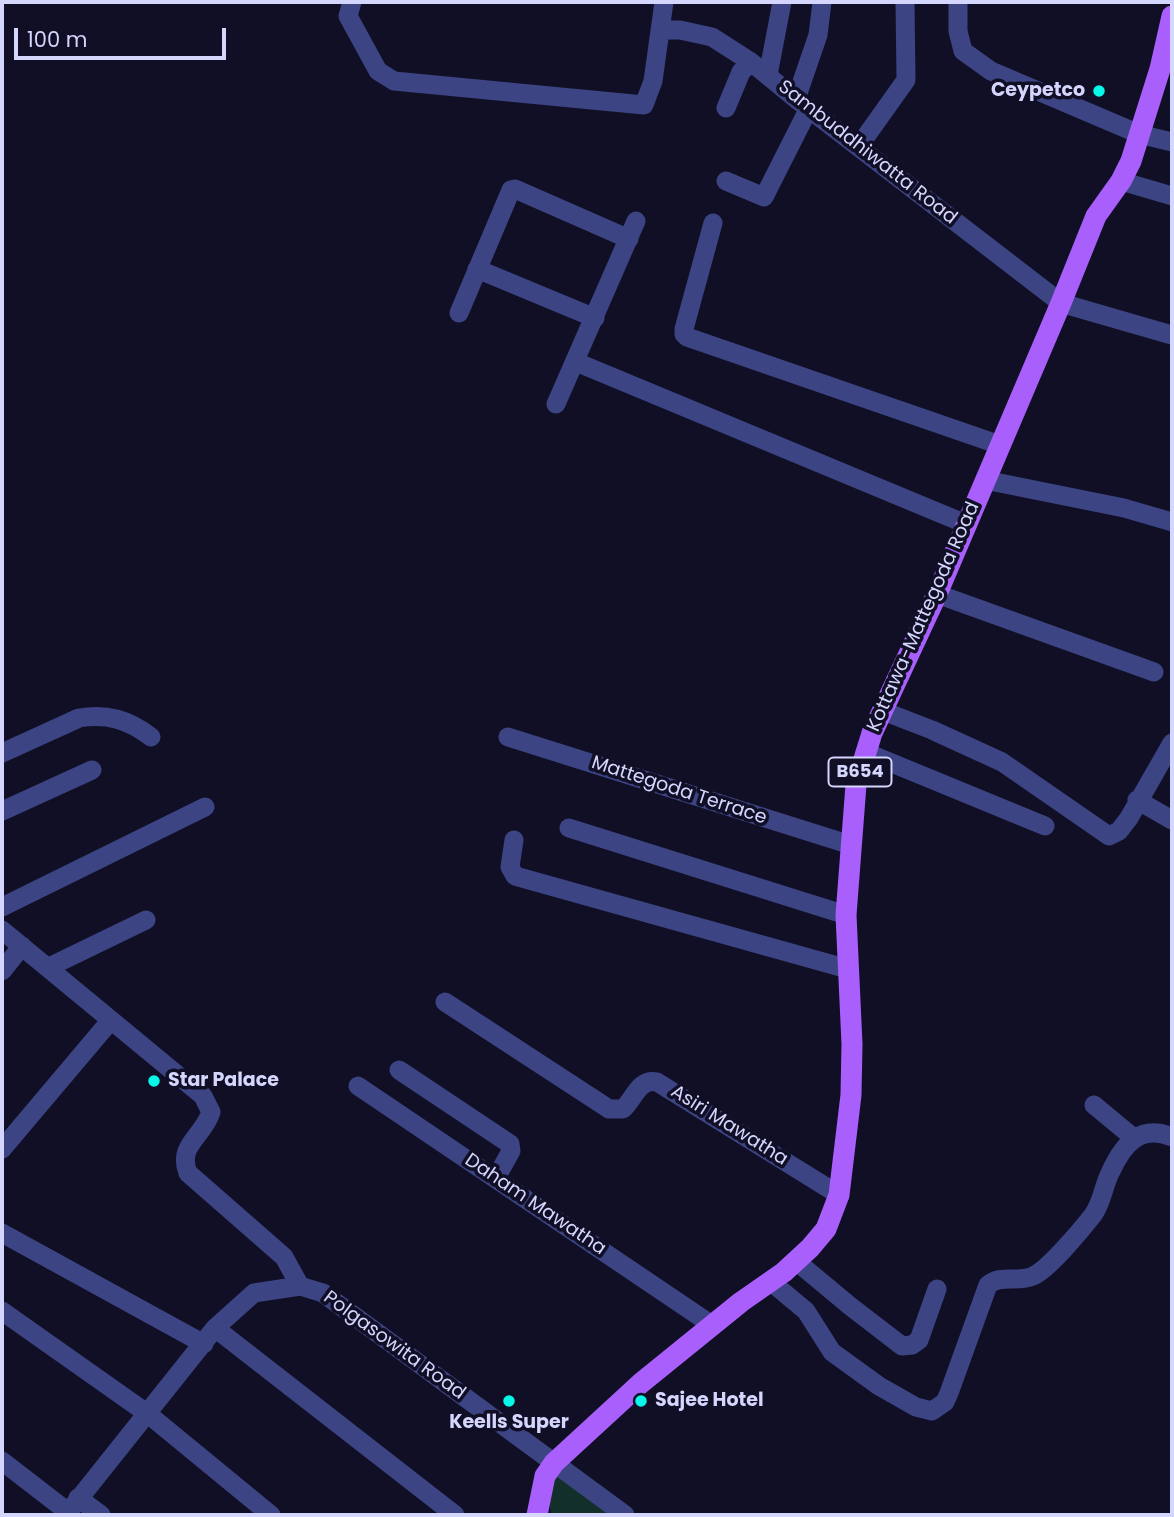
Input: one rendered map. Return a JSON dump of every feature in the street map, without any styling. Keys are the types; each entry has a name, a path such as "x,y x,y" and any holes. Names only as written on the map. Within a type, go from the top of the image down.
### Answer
{"main road":[{"path":"1171,2 1172,9"},
{"name":"Kottawa-Mattegoda Road","path":"554,1464 641,1383 796,1261 826,1229 839,1195 851,1095 852,1044 846,915 856,785 865,752 937,594 1096,216 1121,181 1160,69 1172,16"},
{"name":"B654","path":"537,1515 545,1476 554,1464"}],"street":[{"path":"352,2 348,16 378,71 394,81 644,105 653,81 664,2"},
{"path":"768,75 782,2"},
{"path":"726,181 764,197 802,104 818,35 822,2"},
{"path":"859,146 906,80 905,2"},
{"path":"958,2 958,31 963,51 991,71 1172,152"},
{"name":"Sambuddhiwatta Road","path":"661,30 680,30 712,37 751,62 1061,303"},
{"path":"726,108 741,72 751,62"},
{"path":"1138,138 1172,142"},
{"path":"1121,181 1172,196"},
{"path":"460,313 509,193 515,189 633,230 556,404"},
{"path":"713,223 684,329 687,337 1000,444"},
{"path":"477,269 596,318"},
{"path":"1061,303 1172,335"},
{"path":"576,362 965,524"},
{"path":"985,480 1124,508 1172,522"},
{"path":"937,594 1154,672"},
{"path":"883,711 1002,762 1109,836 1119,831 1172,743"},
{"path":"2,753 79,718 91,716 117,718 133,724 151,737"},
{"name":"Mattegoda Terrace","path":"508,737 851,845"},
{"path":"865,752 1045,826"},
{"path":"2,811 92,770"},
{"path":"1138,800 1172,820"},
{"path":"2,906 205,807"},
{"path":"569,828 846,915"},
{"path":"514,840 510,867 515,876 848,969"},
{"path":"49,967 146,920"},
{"path":"2,930 203,1096 211,1112 208,1122 185,1152 184,1162 188,1173 284,1257 300,1286"},
{"path":"2,971 22,946"},
{"name":"Asiri Mawatha","path":"445,1003 609,1109 623,1109 643,1084 651,1080 657,1082 839,1195"},
{"path":"2,1149 111,1020"},
{"path":"399,1070 510,1144 511,1152 496,1178"},
{"name":"Daham Mawatha","path":"358,1086 712,1325"},
{"path":"1094,1105 1135,1139"},
{"path":"770,1281 806,1311 832,1352 879,1386 916,1407 932,1411 945,1402 949,1393 988,1285 994,1280 1035,1276 1082,1228 1099,1206 1111,1171 1123,1151 1144,1133 1153,1131 1172,1137"},
{"path":"2,1233 210,1336 455,1515"},
{"path":"796,1261 902,1346 912,1345 919,1340 937,1289"},
{"name":"Polgasowita Road","path":"71,1508 210,1336 254,1293 300,1286 323,1293 625,1515"},
{"path":"2,1311 148,1413 271,1515"},
{"path":"2,1461 71,1508 102,1515"}],"green space":[{"path":"554,1467 622,1515 552,1515 547,1497"}],"place":[{"name":"Ceypetco","path":"1099,91"},
{"name":"Star Palace","path":"154,1081"},
{"name":"Keells Super","path":"509,1401"},
{"name":"Sajee Hotel","path":"641,1401"}]}
